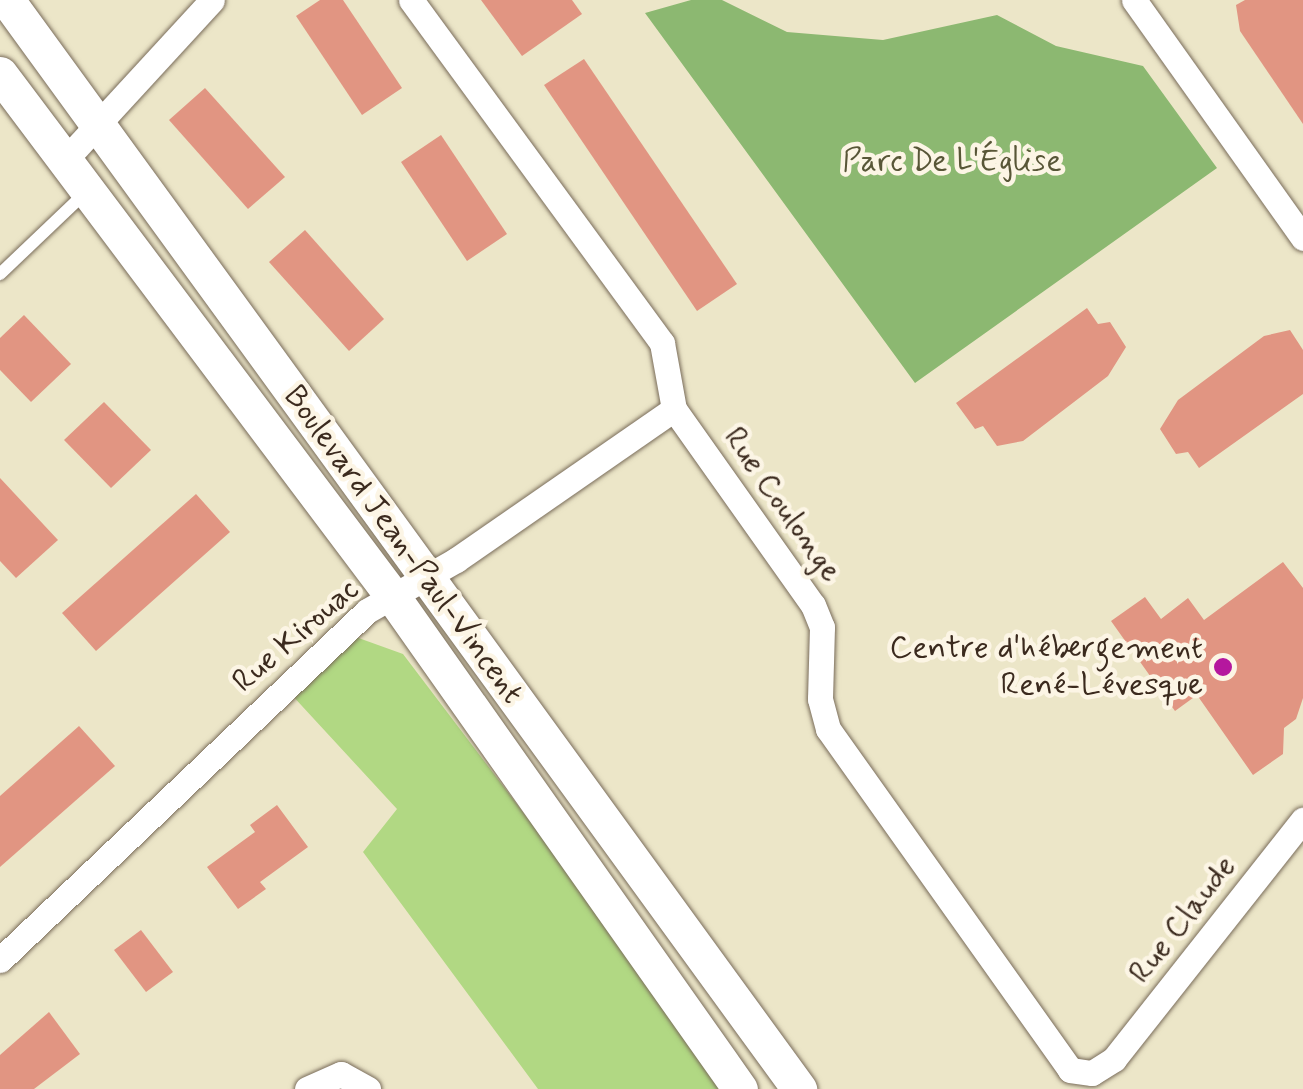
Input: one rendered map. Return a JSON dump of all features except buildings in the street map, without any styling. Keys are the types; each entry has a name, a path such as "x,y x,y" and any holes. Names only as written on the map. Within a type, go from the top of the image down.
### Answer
{"street":[{"name":"Boulevard Jean-Paul-Vincent","path":"7,0 101,122 425,580 799,1089"},
{"path":"65,160 212,0"},
{"name":"Rue Coulonge","path":"412,0 662,343 674,409 814,605 822,627 820,699 828,729 1070,1070 1092,1073 1114,1059"},
{"path":"1134,0 1303,238"},
{"name":"Boulevard Jean-Paul-Vincent","path":"0,74 393,597 740,1089"},
{"name":"Rue Kirouac","path":"0,960 366,612 425,580 674,409"},
{"name":"Rue Claude","path":"1114,1059 1303,820"},
{"path":"307,1089 341,1074 368,1089"}],"lane":[{"path":"0,274 89,190"}],"green space":[{"name":"Parc De L'Église","path":"691,0 722,0 787,32 883,40 997,15 1056,46 1143,66 1217,168 915,383 645,13"},
{"path":"353,636 403,654 733,1089 538,1089 363,852 397,809 290,693"}],"place":[{"name":"Centre d'hébergement René-Lévesque","path":"1223,667"}]}
